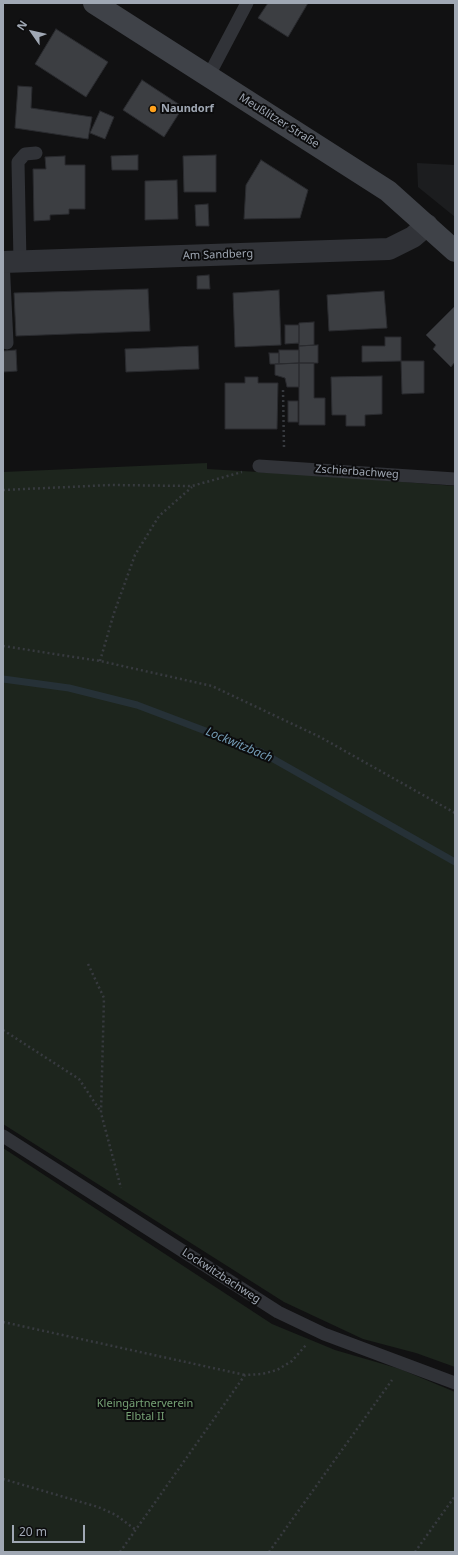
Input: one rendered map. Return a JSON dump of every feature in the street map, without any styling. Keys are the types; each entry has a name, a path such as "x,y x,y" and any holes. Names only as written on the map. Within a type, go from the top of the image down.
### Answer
{"street":[{"name":"Meußlitzer Straße","path":"94,3 388,191 455,251"},
{"name":"Am Sandberg","path":"7,261 389,249 413,237 427,225"}],"lane":[{"path":"208,77 247,3"},
{"path":"7,343 7,261 18,162 26,154 36,154"},
{"name":"Zschierbachweg","path":"260,466 455,479"},
{"name":"Lockwitzbachweg","path":"3,1136 278,1312 324,1334 455,1384"}],"path":[{"path":"283,390 285,467"},
{"path":"3,490 111,485 192,486 260,466"},
{"path":"100,660 114,614 135,555 159,516 192,486"},
{"path":"3,646 100,660 212,686 320,738 455,813"},
{"path":"88,964 104,998 101,1113 128,1216"},
{"path":"3,1030 78,1079 101,1113"},
{"path":"3,1322 245,1375 262,1374 277,1370 292,1361 309,1340"},
{"path":"120,1552 245,1375"},
{"path":"269,1552 396,1375"},
{"path":"3,1479 98,1507 116,1515 136,1530"},
{"path":"415,1552 455,1496"}],"shaded area":[{"path":"417,163 455,165 455,217 418,187"}],"green space":[{"path":"207,463 207,469 327,476 455,486 455,1367 416,1353 363,1339 284,1302 3,1124 3,472"},
{"name":"Kleingärtnerverein Elbtal II","path":"3,1148 272,1324 335,1350 400,1369 455,1392 455,1552 3,1552"}],"building":[{"path":"268,3 308,3 288,37 258,18"},
{"path":"56,29 108,62 86,97 35,64"},
{"name":"Naundorf","path":"142,80 183,107 164,137 123,110"},
{"path":"18,86 32,87 31,108 92,117 88,139 15,128"},
{"path":"100,111 114,117 105,139 90,133"},
{"path":"138,155 138,170 112,170 111,156"},
{"path":"216,155 216,192 184,192 183,156"},
{"path":"65,156 65,165 85,165 85,209 69,209 69,214 50,215 50,220 34,221 33,169 46,169 45,157"},
{"path":"261,160 308,190 300,218 244,219 246,185"},
{"path":"177,180 178,219 145,220 145,181"},
{"path":"208,204 209,226 196,226 195,205"},
{"path":"209,275 210,289 197,289 197,276"},
{"path":"148,289 150,331 16,336 14,293"},
{"path":"279,290 281,345 235,347 233,293"},
{"path":"384,291 387,328 329,331 327,295"},
{"path":"455,306 455,364 454,363 451,367 433,349 436,345 426,335"},
{"path":"314,322 314,345 299,346 299,323"},
{"path":"285,325 299,325 299,343 285,344"},
{"path":"385,337 401,337 401,361 362,362 362,346 385,346"},
{"path":"318,345 318,363 299,363 299,346"},
{"path":"198,346 199,369 126,372 125,349"},
{"path":"16,350 17,371 3,372 3,351"},
{"path":"279,350 299,350 299,363 279,364"},
{"path":"269,353 279,353 279,364 270,364"},
{"path":"401,361 424,361 424,393 402,394"},
{"path":"299,363 299,387 287,387 285,378 275,375 275,364"},
{"path":"299,363 314,363 314,398 325,398 325,425 299,425"},
{"path":"382,376 382,414 365,415 365,426 346,426 346,415 332,415 331,377"},
{"path":"245,377 258,377 258,383 278,383 277,429 225,429 225,383 245,383"},
{"path":"288,401 298,401 298,422 288,422"}],"waterway":[{"name":"Lockwitzbach","path":"3,679 69,688 137,705 261,752 455,862"}],"place":[{"name":"Naundorf","path":"153,109"}]}
